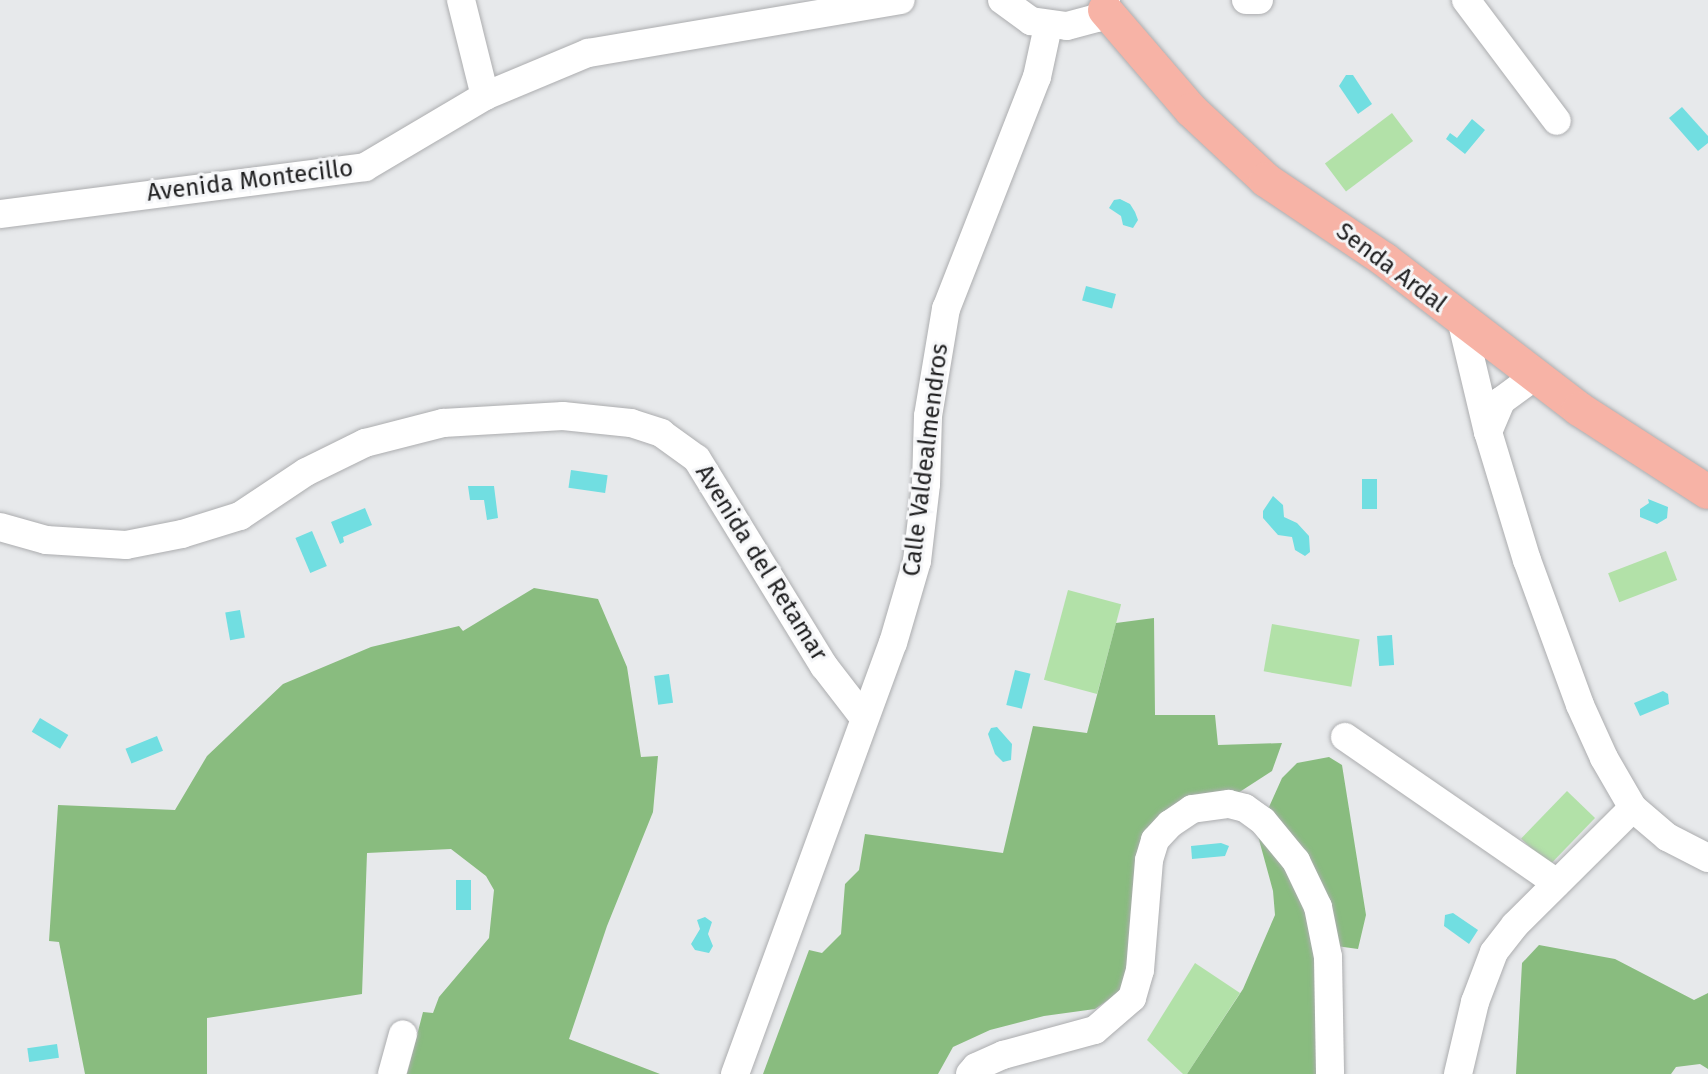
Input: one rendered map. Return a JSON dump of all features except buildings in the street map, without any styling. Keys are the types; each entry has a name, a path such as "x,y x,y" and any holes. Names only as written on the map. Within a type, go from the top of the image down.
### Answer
{"main road":[{"name":"Senda Ardal","path":"1105,5 1224,145 1266,180 1385,260 1462,323 1535,376 1708,492"}],"street":[{"path":"461,0 485,96"},
{"name":"Avenida Montecillo","path":"0,214 365,167 485,96 588,53 901,0"},
{"path":"1002,0 1031,21 1048,26 1084,22 1105,5"},
{"path":"1246,0 1259,0"},
{"path":"1466,0 1557,121"},
{"name":"Calle Valdealmendros","path":"735,1074 820,851 864,718 893,643 917,561 926,484 928,416 946,309 1037,77 1048,26"},
{"path":"1462,323 1488,432 1527,560 1580,705 1633,808 1667,837 1708,858"},
{"path":"1488,432 1501,401 1535,376"},
{"name":"Avenida del Retamar","path":"0,527 46,540 126,545 240,516 306,472 365,443 443,423 563,416 631,423 661,433 697,459 824,666 864,718"},
{"path":"1345,737 1557,883"},
{"path":"970,1074 976,1067 1003,1055 1095,1030 1132,998 1140,970 1149,860 1155,840 1170,824 1192,809 1229,804 1245,808 1263,821 1296,861 1318,907 1328,957 1330,1074"},
{"path":"1458,1074 1475,1002 1494,952 1515,925 1633,808"},
{"path":"392,1074 403,1034"}],"green space":[{"path":"1392,113 1413,141 1346,192 1325,164"},
{"path":"1666,551 1677,580 1619,602 1608,573"},
{"path":"534,588 598,599 627,667 641,757 658,756 653,812 607,926 569,1039 660,1074 407,1074 423,1012 433,1013 439,997 489,938 494,890 486,876 451,849 367,853 362,994 207,1018 207,1074 85,1074 59,942 49,941 58,805 175,810 207,756 283,684 371,647 459,626 463,631"},
{"path":"1068,590 1121,604 1097,694 1044,680"},
{"path":"1154,618 1155,715 1215,715 1218,745 1282,743 1272,771 1238,793 1169,808 1141,838 1129,977 1118,993 1095,1009 1044,1016 990,1030 953,1047 938,1074 763,1074 809,950 822,953 841,934 845,884 859,870 865,834 1003,853 1033,726 1087,733 1116,623"},
{"path":"1272,624 1360,639 1351,687 1264,671"},
{"path":"1329,757 1342,765 1366,915 1358,949 1315,943 1318,1074 1187,1074 1243,989 1275,915 1273,891 1258,836 1276,825 1269,807 1282,778 1297,763"},
{"path":"1567,791 1595,818 1549,866 1521,838"},
{"path":"1539,945 1615,959 1694,1000 1708,993 1708,1069 1700,1064 1676,1067 1671,1074 1516,1074 1522,963"},
{"path":"1195,963 1240,993 1187,1074 1183,1074 1147,1040"}],"water":[{"path":"1346,75 1353,75 1372,104 1358,114 1339,86"},
{"path":"1682,107 1708,136 1708,143 1698,151 1669,118"},
{"path":"1472,119 1485,130 1465,154 1446,139 1450,133 1457,138"},
{"path":"1120,199 1130,204 1135,212 1138,220 1133,228 1123,225 1121,216 1109,208 1114,200"},
{"path":"1086,286 1116,294 1112,309 1082,300"},
{"path":"571,470 608,475 605,493 568,488"},
{"path":"1362,479 1377,479 1377,509 1362,509"},
{"path":"468,486 494,486 498,518 487,520 484,500 470,500"},
{"path":"1273,496 1283,505 1284,517 1297,523 1309,536 1310,552 1305,556 1295,550 1292,537 1278,535 1263,518 1263,511"},
{"path":"1648,499 1668,507 1667,518 1657,524 1640,517 1640,509 1649,503"},
{"path":"365,508 372,525 343,537 344,542 340,544 331,522"},
{"path":"312,531 327,566 310,573 295,538"},
{"path":"240,610 245,638 230,640 225,613"},
{"path":"1392,635 1394,665 1379,666 1377,636"},
{"path":"1015,670 1031,674 1022,709 1006,705"},
{"path":"669,674 673,703 658,705 654,676"},
{"path":"1663,691 1668,694 1669,704 1640,716 1634,703"},
{"path":"40,718 68,735 60,749 32,732"},
{"path":"997,727 1012,744 1011,760 1003,762 995,754 988,734 991,728"},
{"path":"157,736 163,751 131,764 125,749"},
{"path":"1221,843 1229,846 1225,856 1192,859 1191,846"},
{"path":"456,880 471,880 471,910 456,910"},
{"path":"1453,913 1478,930 1469,944 1444,926 1445,915"},
{"path":"705,917 712,922 708,934 713,946 709,953 695,950 691,944 700,929 697,920"},
{"path":"57,1044 59,1058 29,1062 27,1048"}]}
